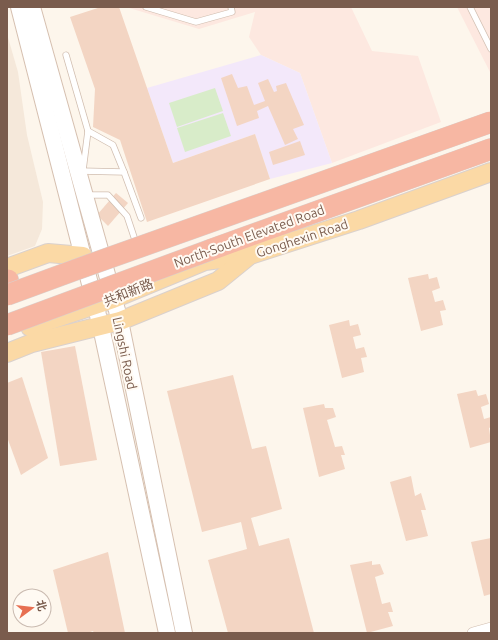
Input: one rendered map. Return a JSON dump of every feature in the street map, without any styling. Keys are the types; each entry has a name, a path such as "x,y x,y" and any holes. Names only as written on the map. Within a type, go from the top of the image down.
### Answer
{"highway":[{"name":"North-South Elevated Road","path":"7,295 491,122"},
{"name":"North-South Elevated Road","path":"7,325 195,255 491,149"},
{"path":"7,280 109,247 199,226"}],"main road":[{"name":"Lingshi Road","path":"19,7 92,254 113,299 120,321 184,633"},
{"name":"Lingshi Road","path":"32,7 80,171 92,254 96,305 167,633"},
{"path":"7,292 60,273 92,254 192,229 491,118"},
{"name":"Gonghexin Road","path":"7,353 32,343 101,327 120,321 218,281 250,255 359,220 491,172"},
{"path":"7,268 48,253 92,254"},
{"name":"共和新路","path":"7,335 113,299 205,261 250,255"}],"street":[{"path":"473,633 491,628"}],"lane":[{"path":"146,7 196,22 232,12 231,7"},
{"path":"470,7 491,49"},
{"path":"66,55 88,131 80,171 124,172"},
{"path":"88,131 113,145 141,218"},
{"path":"84,194 108,196 127,216 136,242"}],"shaded area":[{"path":"126,7 351,7 372,51 418,56 441,122 332,163 300,73 261,55 249,37 255,12 199,29"},
{"path":"457,7 491,7 491,74"},
{"path":"7,34 18,72 27,135 43,202 42,229 35,246 7,256"},
{"path":"261,55 300,73 332,163 270,179 255,134 173,163 147,88"}],"green space":[{"path":"215,88 223,111 177,127 169,103"},
{"path":"223,113 231,136 185,152 177,128"}],"building":[{"path":"101,7 119,7 173,163 255,134 270,179 147,222 120,140 93,127 95,89 70,17"},
{"path":"232,74 238,88 247,86 254,105 265,101 258,83 268,79 274,92 277,91 276,86 286,83 304,125 293,129 298,139 285,145 268,106 257,111 259,118 237,126 221,78"},
{"path":"300,141 305,155 273,165 269,152"},
{"path":"116,193 128,203 108,226 97,215"},
{"path":"428,274 429,279 437,277 440,288 432,291 435,302 443,300 446,310 440,311 443,325 421,331 408,278"},
{"path":"349,320 350,326 358,324 361,335 353,337 356,349 364,347 367,357 361,358 364,372 342,378 329,325"},
{"path":"75,346 97,460 60,466 41,352"},
{"path":"233,375 252,449 266,446 282,509 251,518 259,546 289,538 314,633 228,633 208,560 247,549 241,522 202,532 167,391"},
{"path":"22,377 48,458 21,475 7,437 7,383"},
{"path":"476,390 478,396 486,394 489,404 481,407 484,419 491,417 491,427 489,428 491,442 470,448 457,394"},
{"path":"324,404 325,408 333,408 336,417 327,420 335,447 342,446 345,455 341,455 345,469 319,477 303,408"},
{"path":"411,476 415,496 421,493 426,510 421,510 428,536 406,541 390,482"},
{"path":"491,538 491,594 484,596 471,542"},
{"path":"108,552 125,633 94,633 93,631 87,633 68,633 53,570"},
{"path":"372,561 372,565 380,564 384,574 375,577 382,604 390,602 393,612 388,612 393,626 367,633 350,565"}]}
